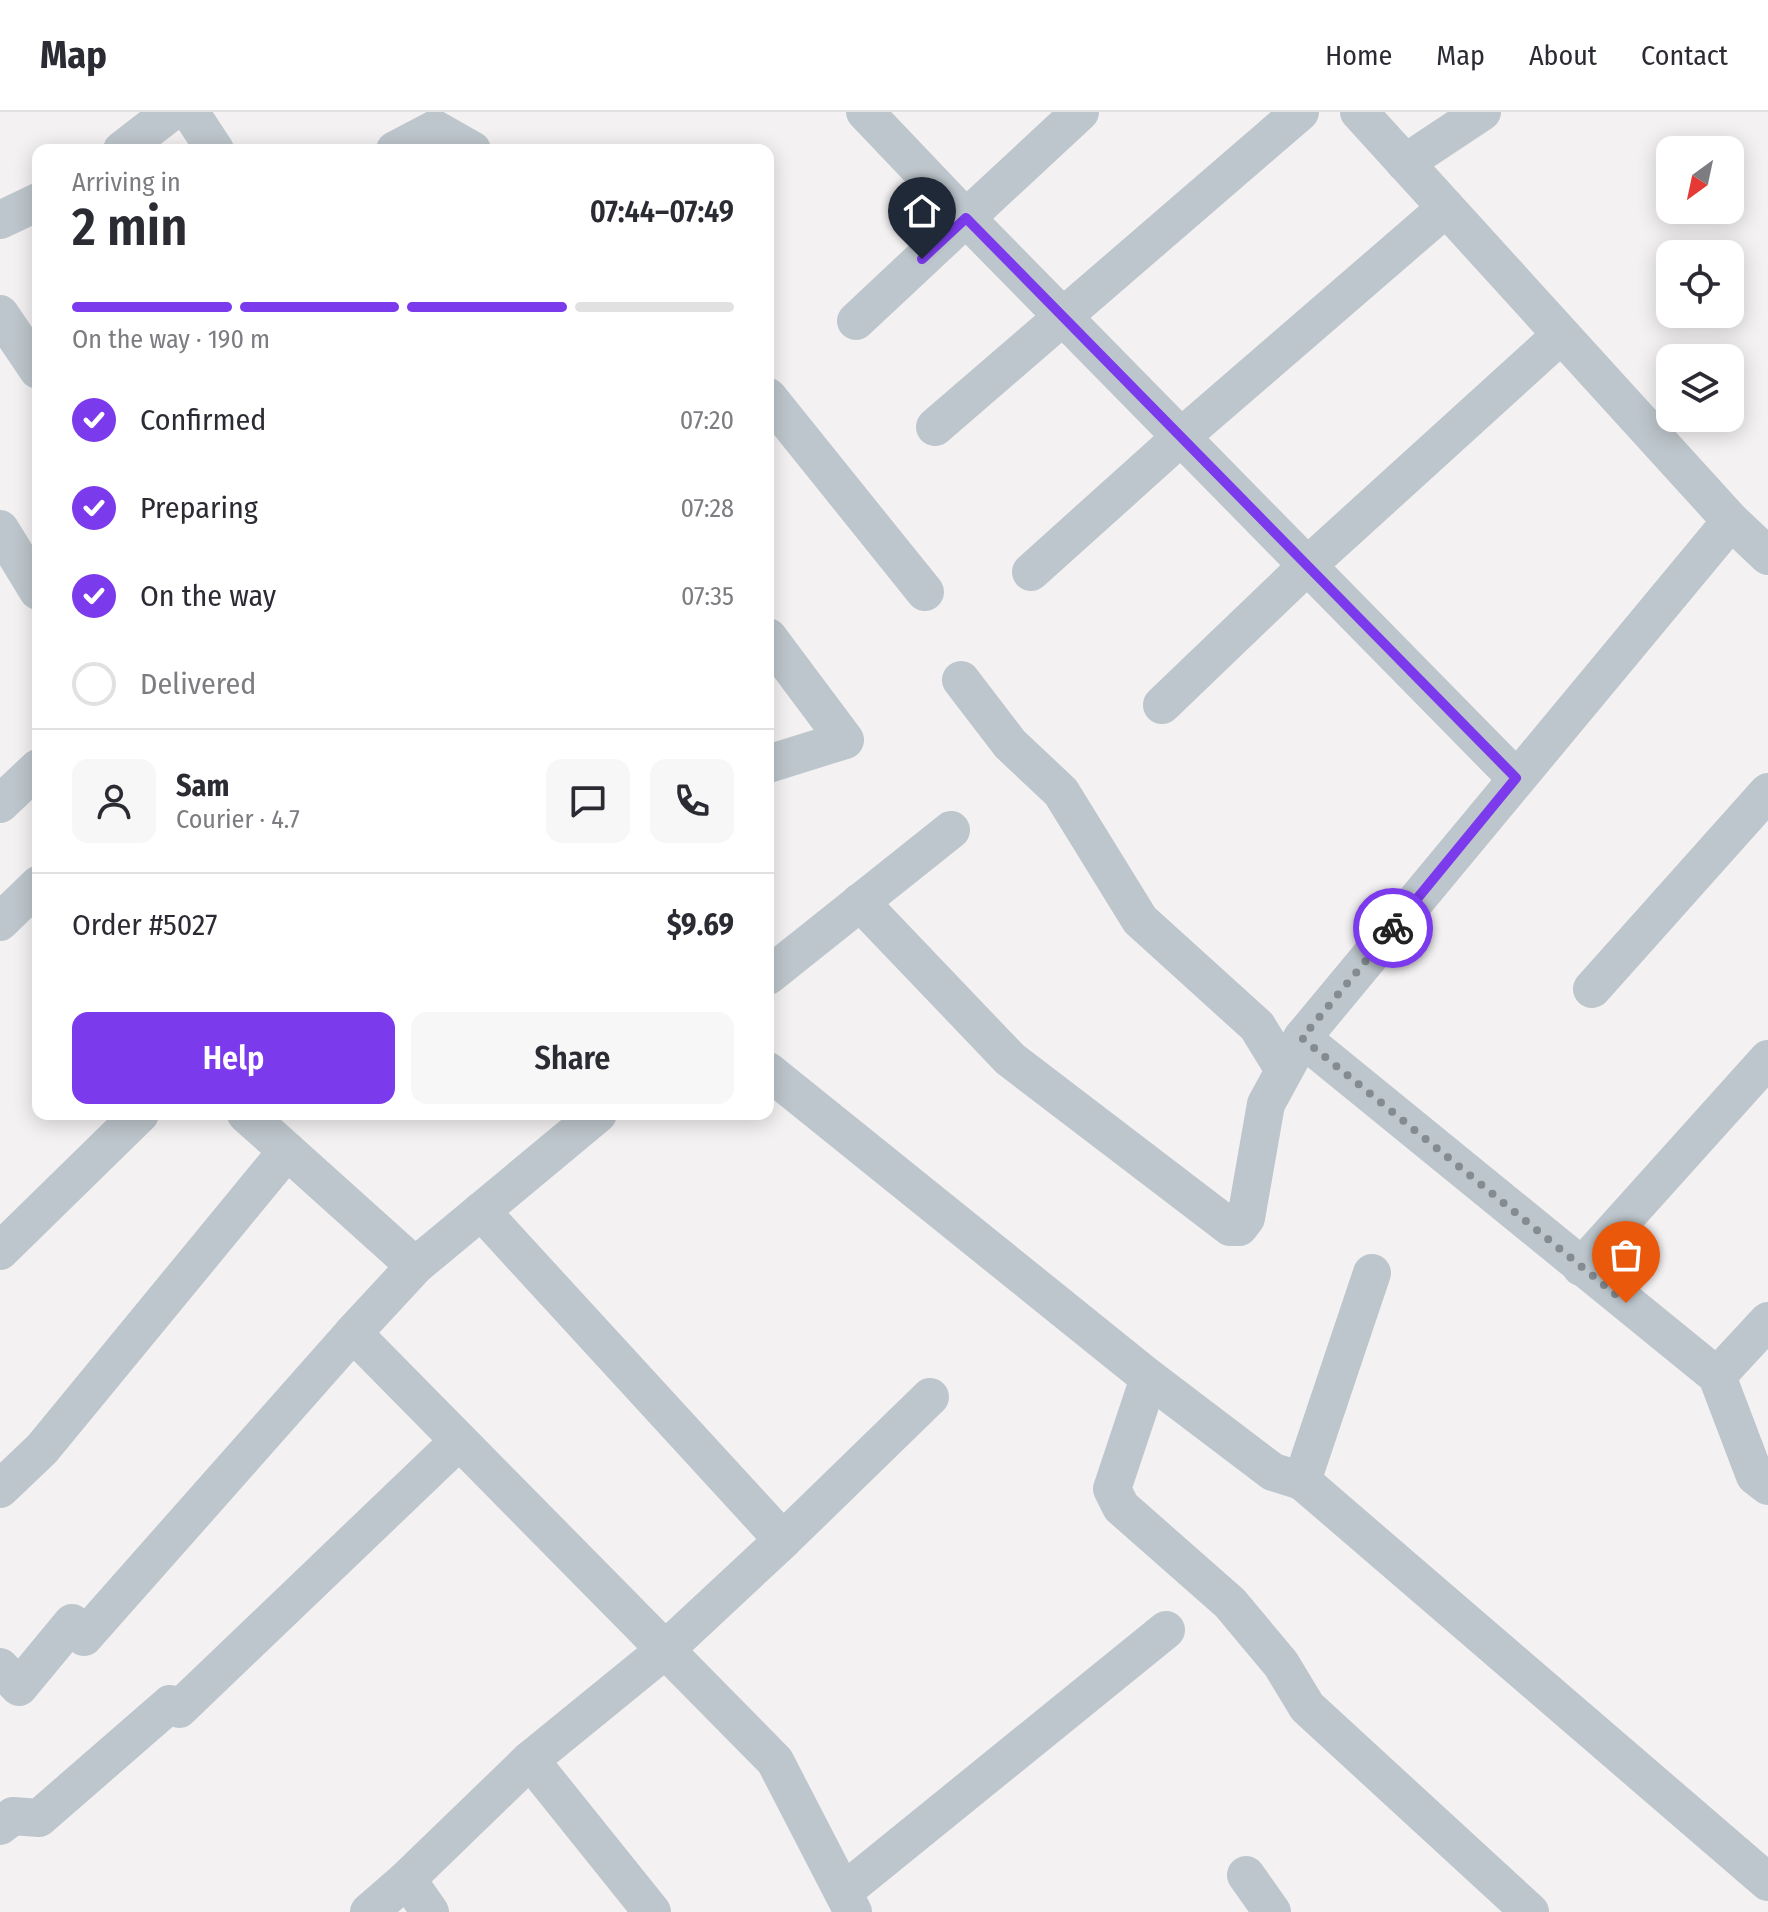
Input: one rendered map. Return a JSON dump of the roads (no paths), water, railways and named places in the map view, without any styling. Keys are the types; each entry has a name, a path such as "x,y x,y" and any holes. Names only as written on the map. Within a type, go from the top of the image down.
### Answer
{"street":[{"path":"130,144 171,112"},
{"path":"190,112 211,144"},
{"path":"865,112 1516,778"},
{"path":"856,321 1080,112"},
{"path":"935,427 1300,112"},
{"path":"1359,112 1731,521 1768,556"},
{"path":"1405,163 1482,112"},
{"path":"406,144 435,129 461,144"},
{"path":"0,220 32,205"},
{"path":"1031,572 1181,437 1446,208"},
{"path":"0,314 32,361"},
{"path":"1162,705 1308,565 1561,335"},
{"path":"774,404 925,592"},
{"path":"860,902 1010,1059 1230,1227 1239,1227 1246,1218 1266,1104 1293,1054 1516,778 1731,521"},
{"path":"0,529 32,581"},
{"path":"774,645 845,740 774,762"},
{"path":"961,680 1010,744 1061,792 1140,920 1257,1026 1581,1267 1717,1376 1755,1476 1768,1486"},
{"path":"0,804 32,774"},
{"path":"1592,989 1768,792"},
{"path":"774,961 860,902 951,830"},
{"path":"0,922 32,891"},
{"path":"1581,1267 1768,1059"},
{"path":"774,1076 1149,1378 1273,1472 1302,1481 1768,1882"},
{"path":"0,1251 134,1120"},
{"path":"253,1120 415,1266"},
{"path":"0,1667 19,1687 72,1623 84,1637 415,1266 591,1120"},
{"path":"0,1489 42,1449 287,1151"},
{"path":"481,1211 783,1540"},
{"path":"1302,1481 1372,1273"},
{"path":"1717,1376 1768,1321"},
{"path":"353,1333 775,1761 848,1902 1166,1630"},
{"path":"1149,1378 1112,1489 1121,1507 1230,1603 1281,1664 1307,1707 1530,1912"},
{"path":"369,1912 530,1760 665,1650 930,1397"},
{"path":"0,1826 13,1816 39,1818 170,1704 179,1709 459,1441"},
{"path":"530,1760 652,1912"},
{"path":"1246,1875 1272,1912"},
{"path":"407,1879 430,1912"}]}
